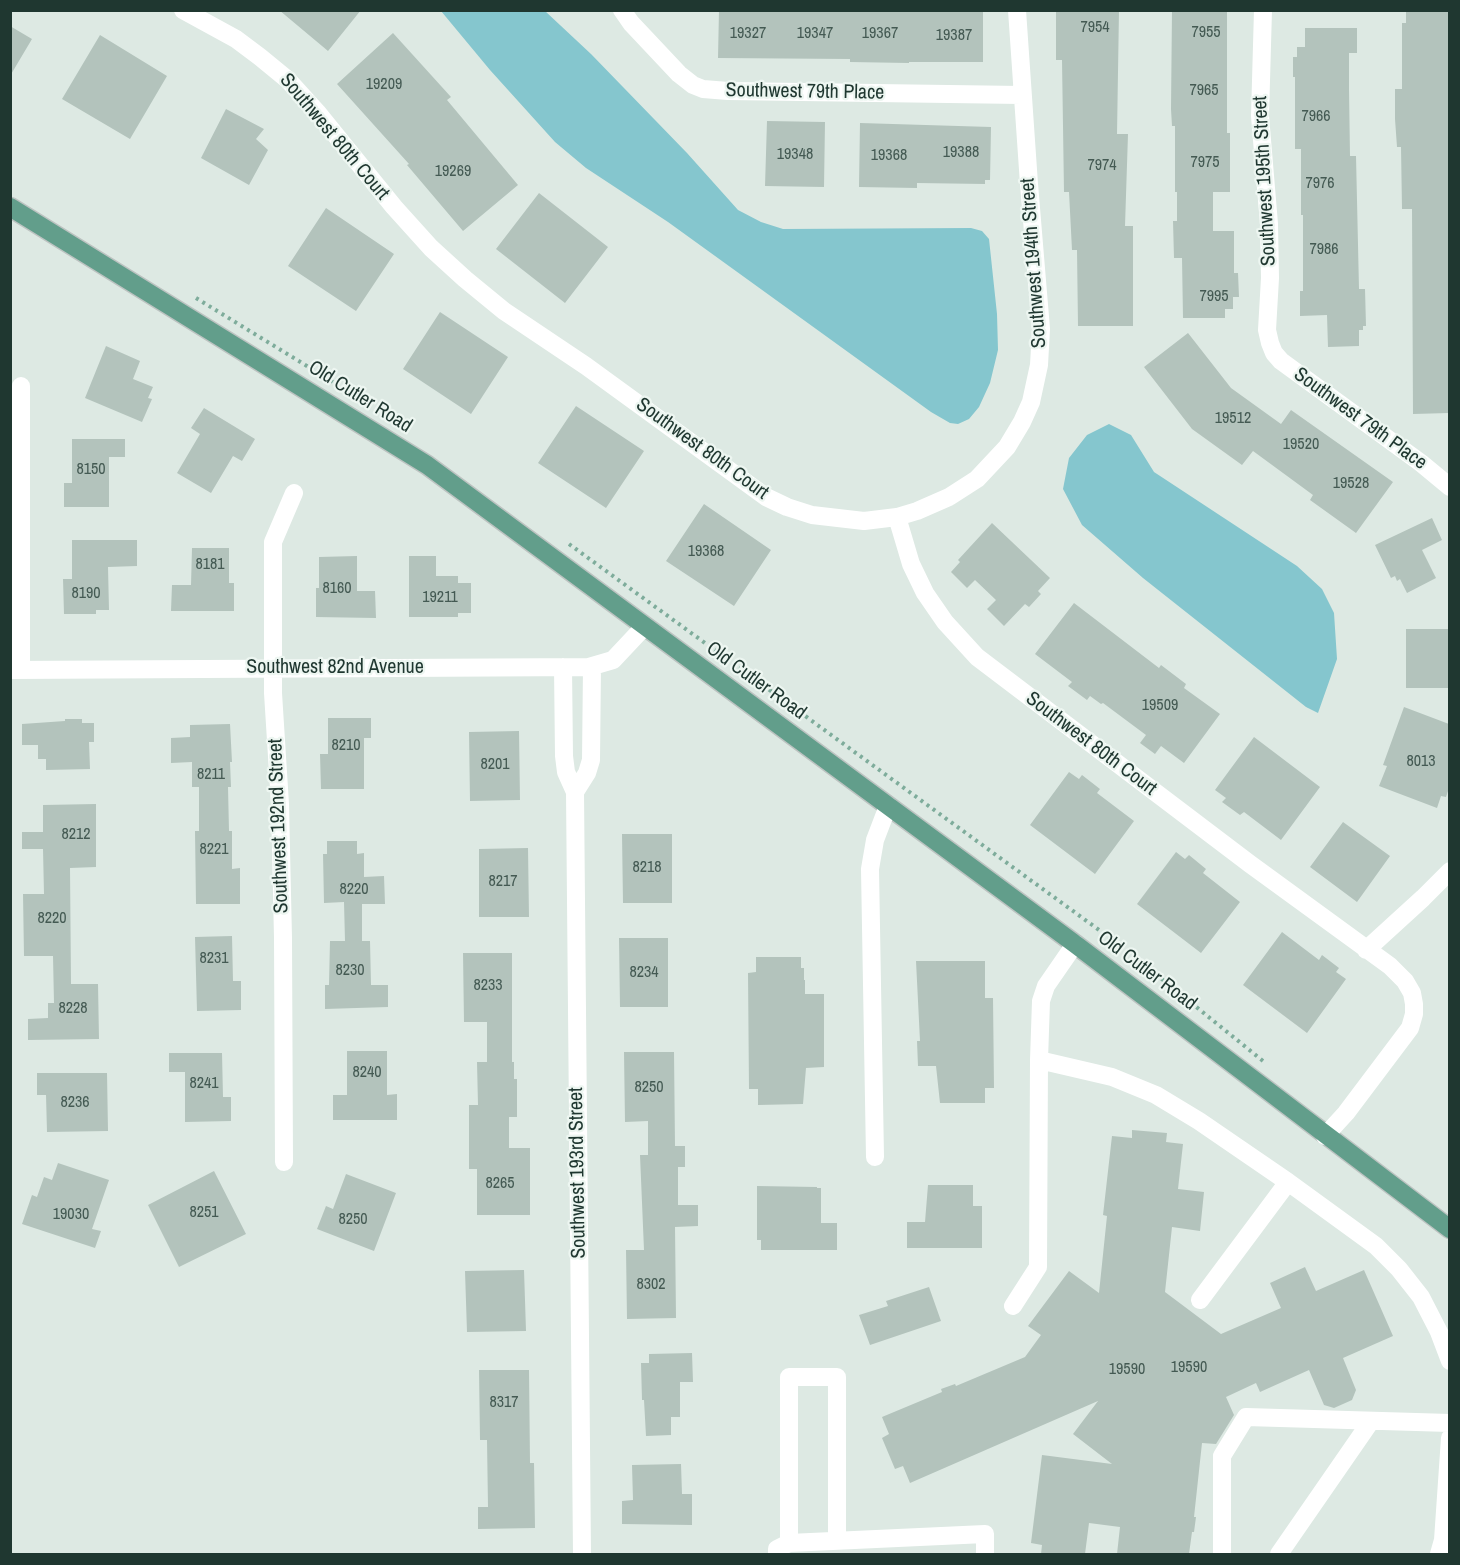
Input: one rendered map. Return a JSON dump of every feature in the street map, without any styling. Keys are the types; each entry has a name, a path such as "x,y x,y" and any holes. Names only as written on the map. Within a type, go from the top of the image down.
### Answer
{"main road":[{"name":"Old Cutler Road","path":"10,207 427,465 1075,944 1449,1229"}],"street":[{"name":"Southwest 80th Court","path":"183,10 243,44 288,80 394,207 431,248 472,286 504,311 586,366 754,490 787,507 812,515 864,521 897,518 920,585 945,622 977,657 1390,966 1405,981 1413,999 1413,1021 1346,1113 1325,1136"},
{"name":"Southwest 79th Place","path":"622,10 631,23 674,69 693,85 703,89 728,92 1022,95"},
{"name":"Southwest 194th Street","path":"897,518 950,497 977,479 1012,438 1028,411 1034,392 1041,356 1041,329 1017,10"},
{"name":"Southwest 195th Street","path":"1263,10 1260,116 1269,225 1270,278 1267,330 1273,350"},
{"name":"Southwest 79th Place","path":"1273,350 1289,368 1420,463 1449,487"},
{"path":"16,670 21,386"},
{"name":"Southwest 192nd Street","path":"284,1162 281,830 273,668 273,542 294,493"},
{"name":"Southwest 82nd Avenue","path":"16,670 592,667 614,660 644,627"},
{"name":"Southwest 193rd Street","path":"563,667 563,740 566,772 575,792 582,1554"},
{"name":"Southwest 193rd Street","path":"575,792 587,773 591,760 592,667"},
{"path":"563,740 593,739"},
{"path":"875,1156 870,868 875,840 888,806"},
{"path":"1366,950 1449,871"},
{"path":"1013,1306 1038,1267 1041,1001 1046,986 1075,944"},
{"path":"1039,1060 1112,1077 1156,1095 1209,1127 1376,1246 1399,1269 1421,1298 1440,1332 1449,1361"},
{"path":"1200,1300 1288,1182"},
{"path":"837,1541 837,1377 789,1377 783,1549 837,1541 985,1534 985,1554"},
{"path":"1222,1554 1222,1456 1246,1417 1449,1423"},
{"path":"1279,1554 1371,1421"},
{"path":"1439,1554 1443,1540 1449,1438"}],"water":[{"path":"441,11 545,11 591,54 687,153 738,210 761,222 783,229 971,228 982,231 989,239 997,314 998,350 990,383 979,407 969,419 958,424 950,423 931,412 668,222 586,168 555,142"},
{"path":"1109,424 1131,435 1154,472 1297,566 1322,589 1334,613 1337,659 1318,713 1306,707 1143,578 1082,525 1063,489 1069,458 1087,435"}],"building":[{"path":"279,10 361,10 328,51"},
{"path":"719,10 983,10 983,62 909,63 850,62 850,59 718,58"},
{"path":"1056,10 1119,10 1117,134 1128,134 1125,226 1133,226 1133,326 1078,326 1077,250 1072,250 1069,192 1064,192 1062,60 1056,60"},
{"path":"1172,10 1227,10 1227,133 1230,133 1230,192 1213,192 1213,231 1234,231 1234,273 1238,273 1239,297 1233,297 1233,309 1225,309 1225,318 1183,318 1182,258 1174,258 1173,221 1177,221 1177,192 1175,192 1175,126 1172,126 1171,109"},
{"path":"1406,10 1449,10 1449,413 1413,414 1412,209 1402,209 1401,147 1397,147 1395,119 1395,89 1402,89 1402,23 1406,23"},
{"path":"10,26 32,39 10,76"},
{"path":"1305,28 1357,28 1357,53 1349,53 1349,90 1350,156 1356,156 1359,289 1365,289 1366,326 1363,326 1363,330 1359,330 1359,346 1328,347 1327,315 1300,316 1300,291 1303,291 1303,215 1301,215 1301,149 1295,149 1293,57 1297,57 1297,47 1305,47"},
{"path":"393,33 451,97 447,100 518,185 463,231 407,165 409,164 337,84"},
{"path":"100,35 167,76 130,139 62,99"},
{"path":"226,109 264,129 256,139 268,150 249,185 201,158"},
{"path":"767,121 825,122 824,187 765,186"},
{"path":"860,123 991,127 990,180 985,180 985,184 917,183 917,188 859,187"},
{"path":"539,193 608,247 565,303 496,249"},
{"path":"326,208 394,254 356,311 288,266"},
{"path":"440,312 508,357 471,414 403,369"},
{"path":"1188,333 1231,388 1281,424 1291,410 1393,482 1356,533 1310,500 1313,495 1253,451 1242,465 1192,429 1144,367"},
{"path":"106,346 140,361 133,379 153,387 148,398 152,399 142,422 85,398"},
{"path":"576,406 644,451 606,508 538,463"},
{"path":"204,408 255,439 242,461 233,456 211,493 177,473 200,434 191,428"},
{"path":"72,439 125,439 125,457 109,457 109,507 64,507 64,483 72,483"},
{"path":"704,504 771,550 734,606 666,561"},
{"path":"1432,518 1442,540 1422,550 1436,578 1407,593 1400,579 1397,581 1395,576 1391,578 1375,545"},
{"path":"992,523 1050,578 1038,591 1041,594 1029,607 1025,604 1004,626 987,609 996,600 975,580 967,588 951,572 960,562 958,560"},
{"path":"72,540 137,540 137,566 108,567 109,610 96,610 96,614 64,614 63,579 72,579"},
{"path":"192,548 229,548 229,583 234,583 234,611 171,611 172,585 191,585"},
{"path":"357,556 357,591 375,591 376,618 316,617 319,557"},
{"path":"409,556 436,556 436,576 458,576 458,583 471,583 471,613 458,613 458,617 409,617"},
{"path":"1074,603 1159,668 1161,665 1186,684 1184,688 1220,714 1184,763 1161,746 1155,754 1140,743 1146,735 1103,703 1101,704 1090,696 1087,700 1068,686 1072,682 1035,654"},
{"path":"1406,629 1449,629 1449,688 1406,688"},
{"path":"1404,707 1449,724 1449,788 1446,797 1441,796 1437,808 1379,786 1387,766 1383,765"},
{"path":"328,718 371,718 371,738 364,738 364,789 321,789 320,754 328,754"},
{"path":"65,719 82,719 82,723 94,723 94,742 89,742 90,769 46,770 46,759 38,759 38,745 22,745 22,724 65,721"},
{"path":"230,724 232,762 230,762 231,787 228,787 229,831 232,831 232,869 240,868 240,904 196,904 195,831 199,831 199,787 192,787 192,762 171,763 171,738 190,737 190,725"},
{"path":"519,731 520,800 470,801 469,732"},
{"path":"1254,737 1320,787 1281,840 1244,812 1240,815 1222,802 1226,798 1215,790"},
{"path":"1069,772 1079,779 1082,775 1100,789 1097,793 1134,821 1095,874 1030,825"},
{"path":"96,804 96,867 70,868 71,984 98,984 99,1039 28,1040 28,1019 48,1018 48,1003 54,1003 53,956 24,956 23,894 44,894 43,849 22,849 22,832 43,832 43,805"},
{"path":"1343,822 1390,856 1357,902 1310,867"},
{"path":"622,834 672,834 672,903 623,903"},
{"path":"327,841 357,841 357,854 364,853 364,877 384,876 385,904 362,904 362,941 370,941 371,985 388,985 388,1007 325,1009 325,985 329,985 330,941 345,941 344,902 324,903 323,854 327,854"},
{"path":"528,848 529,917 479,917 479,849"},
{"path":"1176,852 1185,859 1189,855 1206,869 1203,873 1240,902 1201,953 1137,904"},
{"path":"1282,932 1319,960 1322,955 1339,968 1336,972 1346,979 1307,1033 1243,985"},
{"path":"232,936 233,981 241,981 241,1010 197,1011 195,937"},
{"path":"619,938 668,938 668,1007 620,1007"},
{"path":"463,953 512,953 512,1062 514,1062 514,1079 517,1079 517,1117 509,1117 509,1148 530,1148 530,1215 477,1215 477,1169 469,1169 469,1105 478,1105 477,1062 487,1062 487,1022 464,1022"},
{"path":"756,957 801,957 801,968 804,968 805,994 824,994 824,1067 806,1068 803,1104 758,1105 758,1089 749,1089 748,973 756,972"},
{"path":"916,961 985,961 985,998 993,998 994,1088 985,1088 985,1103 940,1103 936,1066 918,1066 917,1041 920,1041"},
{"path":"347,1051 387,1051 387,1095 397,1094 397,1120 333,1120 333,1095 347,1095"},
{"path":"624,1052 674,1052 675,1146 685,1146 685,1167 678,1167 678,1205 698,1205 698,1226 675,1227 676,1318 627,1319 626,1250 644,1250 640,1155 648,1155 648,1121 625,1122"},
{"path":"169,1053 222,1053 223,1097 231,1097 231,1121 185,1122 185,1072 169,1072"},
{"path":"37,1073 107,1073 108,1131 47,1132 46,1095 37,1095"},
{"path":"1132,1130 1167,1133 1166,1142 1183,1144 1178,1189 1204,1192 1200,1231 1172,1227 1165,1292 1221,1334 1281,1308 1270,1283 1305,1267 1316,1291 1364,1270 1393,1336 1343,1358 1356,1390 1352,1400 1334,1408 1324,1405 1309,1370 1260,1392 1256,1383 1226,1397 1234,1415 1216,1444 1202,1443 1194,1517 1196,1517 1189,1554 1117,1554 1120,1527 1089,1523 1085,1554 1041,1554 1042,1545 1031,1543 1042,1455 1112,1464 1073,1434 1098,1401 910,1483 903,1466 895,1469 882,1438 889,1434 882,1417 942,1392 941,1389 955,1384 956,1386 1025,1357 1041,1335 1028,1326 1069,1271 1099,1293 1107,1216 1103,1215 1112,1136 1132,1138"},
{"path":"58,1163 109,1180 92,1229 101,1231 95,1248 22,1224 32,1195 37,1197 44,1177 52,1180"},
{"path":"214,1171 246,1234 179,1267 148,1205"},
{"path":"346,1174 396,1193 374,1251 317,1229 326,1206 333,1209"},
{"path":"928,1185 973,1185 973,1206 982,1206 982,1248 907,1248 907,1222 925,1222"},
{"path":"757,1186 821,1188 821,1223 837,1223 837,1250 761,1250 761,1240 757,1240"},
{"path":"524,1270 526,1331 467,1332 465,1271"},
{"path":"929,1287 941,1321 870,1345 859,1315 888,1306 886,1301"},
{"path":"692,1353 693,1382 680,1382 680,1417 671,1417 671,1435 646,1436 641,1363 649,1363 649,1354"},
{"path":"479,1370 529,1370 530,1463 534,1463 535,1528 478,1529 478,1507 488,1507 487,1440 480,1440"},
{"path":"681,1464 682,1494 692,1494 692,1525 622,1524 622,1501 633,1500 632,1465"}]}
